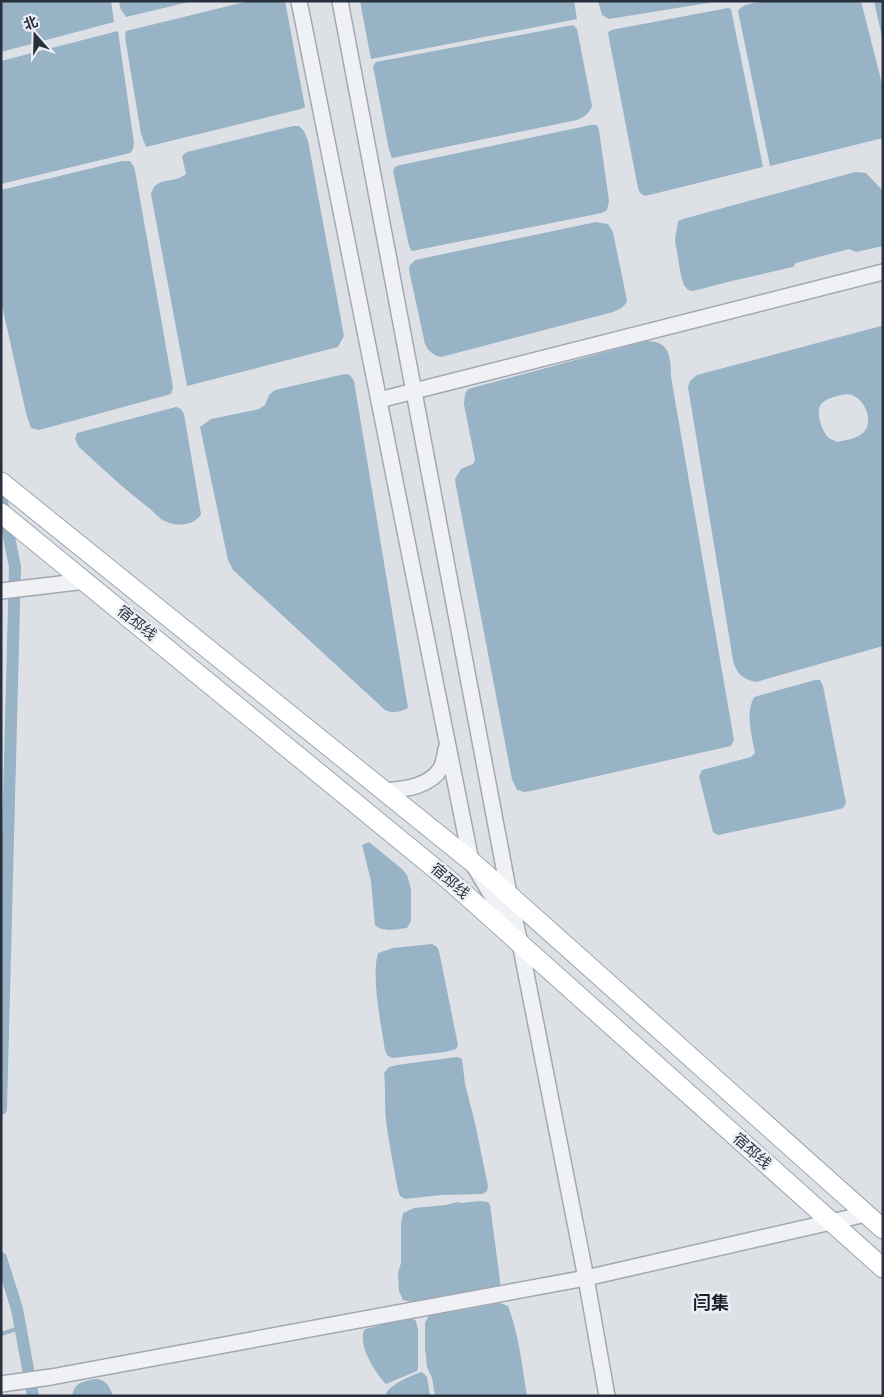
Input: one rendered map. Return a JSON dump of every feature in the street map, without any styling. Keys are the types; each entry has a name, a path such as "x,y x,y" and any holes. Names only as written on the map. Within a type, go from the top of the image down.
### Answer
{"main road":[{"name":"宿邳线","path":"1,482 471,861 883,1229"},
{"name":"宿邳线","path":"1,512 450,880 883,1268"}],"street":[{"path":"299,1 471,861 520,943"},
{"path":"340,1 509,894 586,1278 607,1396"},
{"path":"379,400 883,272"},
{"path":"1,591 86,581"},
{"path":"384,791 410,788 423,784 433,777 442,767 448,742"},
{"path":"1,1384 586,1278 866,1214"}],"water":[{"path":"1,1 111,1 114,22 1,52"},
{"path":"119,1 193,1 126,17 120,8"},
{"path":"249,1 285,1 305,107 146,147 141,134 125,37 126,31"},
{"path":"360,1 574,1 577,19 371,59"},
{"path":"598,1 711,1 609,19 602,15"},
{"path":"769,1 861,1 883,88 883,138 770,166 738,11 748,4"},
{"path":"874,1 883,1 883,41"},
{"path":"728,8 731,9 763,167 645,196 640,193 638,188 608,33 611,30"},
{"path":"573,25 577,29 592,106 584,116 577,120 392,158 373,66 376,62"},
{"path":"118,31 134,143 130,153 1,184 1,61"},
{"path":"597,125 599,130 609,201 607,210 602,213 412,251 409,246 393,171 396,166"},
{"path":"299,126 304,131 308,141 344,336 338,347 187,386 151,194 153,188 161,182 176,179 186,174 182,156 187,152"},
{"path":"122,161 130,161 136,176 173,387 171,394 39,430 31,428 1,301 1,190"},
{"path":"855,172 866,173 883,191 883,246 856,252 849,249 796,263 793,267 693,291 688,290 684,285 675,240 678,221"},
{"path":"596,222 608,224 613,232 627,301 623,306 613,312 441,357 433,354 428,349 425,344 409,270 410,265 415,260"},
{"path":"883,326 883,646 756,682 743,677 738,672 733,660 688,387 690,381 697,375","holes":["848,394 863,403 866,409 868,415 867,427 858,436 837,442 829,438 823,430 820,421 820,406 832,397"]},
{"path":"646,341 660,344 668,352 734,740 731,746 524,792 517,790 512,779 456,486 455,479 461,469 473,464 475,460 464,404 465,394 468,389"},
{"path":"345,374 350,375 354,381 408,708 396,712 385,710 233,570 228,560 200,427 211,419 259,409 265,405 269,395 275,390"},
{"path":"176,407 181,409 184,414 201,514 195,521 181,525 171,524 160,518 79,447 75,439 77,433"},
{"path":"820,680 823,686 846,803 843,808 718,835 713,832 699,776 702,770 751,757 755,753 750,717 751,704 754,697"},
{"path":"369,842 407,875 411,889 411,921 407,928 386,930 375,925 371,881 362,845"},
{"path":"432,944 439,951 458,1045 456,1049 445,1052 392,1058 387,1055 385,1050 377,1001 376,963 378,953 393,948"},
{"path":"457,1057 462,1059 465,1084 488,1186 487,1191 483,1194 441,1195 405,1199 400,1196 398,1190 389,1144 384,1073 389,1067 397,1065"},
{"path":"480,1201 488,1202 490,1205 501,1288 498,1290 412,1302 403,1300 399,1291 398,1273 401,1263 401,1224 403,1213 414,1208"},
{"path":"500,1303 508,1306 512,1317 520,1350 527,1396 435,1396 432,1378 427,1367 425,1348 425,1323 428,1317 441,1312"},
{"path":"410,1317 416,1321 418,1330 417,1371 386,1384 368,1358 363,1342 365,1329 381,1325 384,1321"},
{"path":"422,1372 427,1377 430,1396 387,1396 388,1390 397,1383"},
{"path":"95,1379 102,1380 107,1384 113,1396 72,1396 77,1385"}],"waterway":[{"path":"1,497 15,567 1,1109"},
{"path":"1,1258 17,1309 33,1396"},
{"path":"1,1334 20,1328"}],"district":[{"name":"闫集","path":"711,1303"}]}
